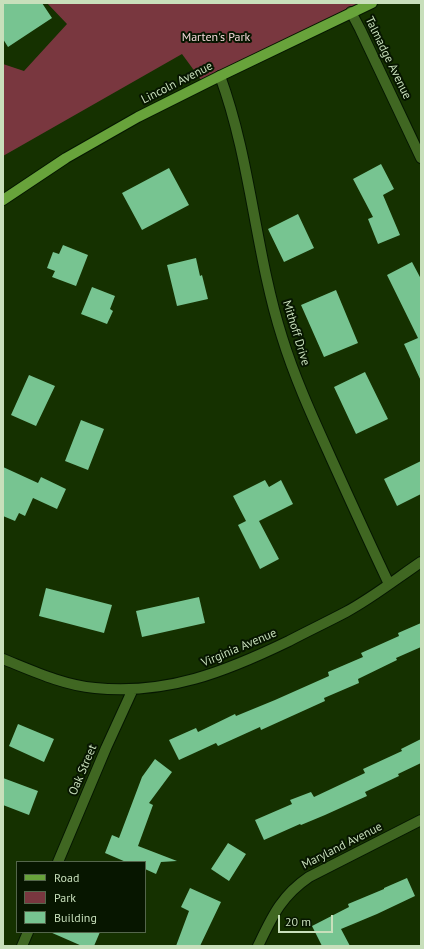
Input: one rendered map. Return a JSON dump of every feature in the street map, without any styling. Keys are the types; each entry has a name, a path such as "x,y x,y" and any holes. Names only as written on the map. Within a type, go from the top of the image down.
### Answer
{"main road":[{"name":"Lincoln Avenue","path":"3,200 66,158 138,117 372,3"}],"street":[{"name":"Talmadge Avenue","path":"351,12 421,158"},
{"name":"Mithoff Drive","path":"220,76 242,151 268,284 282,336 313,419 389,584"},
{"name":"Virginia Avenue","path":"3,659 67,683 94,688 133,689 175,684 200,678 250,660 346,612 421,562"},
{"name":"Oak Street","path":"58,861 106,748 133,689"},
{"name":"Maryland Avenue","path":"258,946 280,904 298,885 309,877 421,820"},
{"path":"22,946 28,933"}],"green space":[{"name":"Marten's Park","path":"47,3 372,3 204,84 182,54 3,156 3,64 24,71 67,24"}],"building":[{"path":"3,3 42,3 52,18 8,47 3,39"},
{"path":"381,164 394,189 383,195 400,235 378,244 368,219 373,217 353,179"},
{"path":"169,168 189,205 142,230 122,193"},
{"path":"298,214 314,248 284,262 268,229"},
{"path":"63,245 88,255 76,286 52,277 55,271 47,268 53,252 59,254"},
{"path":"196,258 200,276 202,275 208,299 177,306 167,265"},
{"path":"412,262 421,279 421,381 404,344 418,338 387,275"},
{"path":"92,287 115,296 110,309 113,311 107,324 81,314"},
{"path":"336,290 358,343 324,357 301,305"},
{"path":"365,372 388,419 356,434 334,387"},
{"path":"29,375 55,386 36,426 11,415"},
{"path":"81,420 104,429 88,470 65,461"},
{"path":"421,461 421,494 397,506 384,479"},
{"path":"3,467 38,483 41,477 66,489 57,509 33,498 25,516 19,513 15,521 3,516"},
{"path":"265,480 269,487 281,480 293,504 259,521 279,559 260,569 238,525 246,521 233,496"},
{"path":"46,588 112,605 104,633 39,616"},
{"path":"199,597 205,623 142,637 136,611"},
{"path":"421,623 421,647 396,658 397,660 358,679 359,683 324,698 325,701 261,730 260,727 218,746 216,743 179,760 169,740 196,728 198,732 235,714 236,716 329,676 328,672 363,657 361,653 399,636 398,633"},
{"path":"18,724 54,739 44,762 9,746"},
{"path":"421,739 421,763 398,774 399,776 365,792 367,796 264,840 255,820 292,804 290,800 311,792 314,797 365,773 363,769 402,751 401,749"},
{"path":"155,759 172,772 149,803 153,805 138,846 177,861 161,862 156,874 146,869 146,861 124,861 105,853 112,835 119,838 142,777"},
{"path":"3,778 38,791 29,815 3,805"},
{"path":"228,843 246,854 229,881 211,869"},
{"path":"407,878 415,896 341,929 350,946 322,946 312,926 349,907 348,904"},
{"path":"190,888 221,902 200,946 176,946 189,911 181,907"},
{"path":"52,933 100,933 94,946 82,946"}]}
